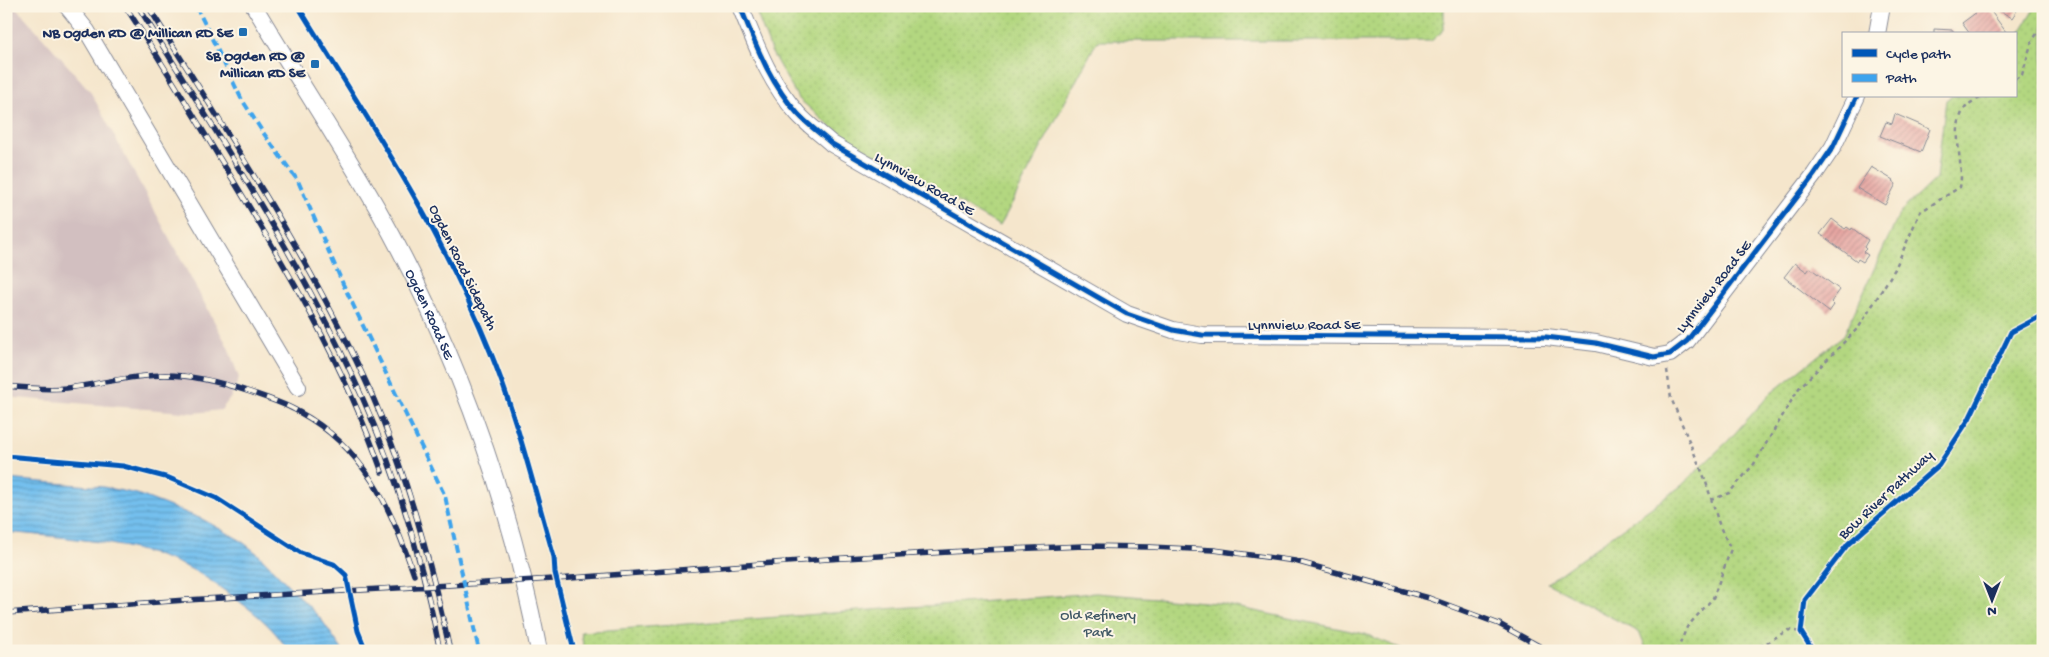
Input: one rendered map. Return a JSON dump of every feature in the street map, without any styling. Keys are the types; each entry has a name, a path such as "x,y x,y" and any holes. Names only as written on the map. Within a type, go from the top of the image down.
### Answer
{"street":[{"path":"67,6 87,31 298,387"},
{"name":"Ogden Road SE","path":"254,6 376,206 416,283 460,380 509,522 531,608 539,651"},
{"name":"Lynnview Road SE","path":"740,6 761,60 788,102 799,115 832,144 1127,314 1173,330 1225,337 1546,337 1596,343 1648,356 1666,356 1676,351 1687,341 1797,198 1832,147 1856,98"},
{"path":"1877,32 1882,6"}],"path":[{"path":"2016,78 2022,75 2032,41 2043,25"},
{"path":"1711,500 1729,493 1754,464 1799,388 1859,328 1895,269 1920,212 1960,187 1962,174 1958,152 1958,120 1969,104 1980,98"},
{"path":"1666,356 1671,398 1705,479 1720,527 1731,548 1713,598 1687,626 1676,651"},
{"path":"1802,624 1801,632 1805,638"},
{"path":"1753,651 1788,630 1801,632"}],"shaded area":[{"path":"6,6 15,6 90,91 228,347 239,378 231,397 221,410 194,413 6,397"}],"green space":[{"path":"754,6 1444,6 1444,30 1431,41 1097,41 1000,226 840,135 798,98 772,53"},
{"path":"2036,6 2043,6 2043,651 1647,651 1639,632 1547,583 1681,486 1728,441 1770,394 1844,335 1900,212 1936,178 1946,100 1949,98 2016,98 2016,38"},
{"name":"Old Refinery Park","path":"1096,593 1216,603 1365,634 1407,651 584,651 581,632"}],"water":[{"path":"6,479 103,487 137,494 202,519 240,540 259,555 321,619 343,651 288,651 272,629 244,605 202,575 168,559 123,546 99,542 6,532"}],"building":[{"path":"1987,6 2006,32 1969,32 1962,23"},
{"path":"1992,6 2020,6 2012,18"},
{"path":"1934,29 1953,30 1953,32 1934,32"},
{"path":"1895,114 1930,129 1921,152 1880,136 1886,122 1892,124"},
{"path":"1871,167 1893,180 1896,184 1885,205 1857,188"},
{"path":"1832,219 1845,229 1847,227 1851,230 1852,228 1868,240 1864,247 1866,249 1863,252 1868,255 1863,262 1858,259 1857,261 1820,234"},
{"path":"1795,263 1807,272 1810,268 1840,290 1831,302 1834,305 1829,312 1784,277"}],"railway":[{"path":"125,6 227,170 292,280 350,393 382,472"},
{"path":"138,6 286,248 339,348 363,399 388,460 409,523 426,586 440,651"},
{"path":"148,6 267,197 348,344 372,395 397,457 417,521 435,585 450,651"},
{"path":"6,386 59,389 140,376 176,375 208,380 287,406 322,426 358,462 373,482 385,504 414,575"},
{"path":"6,613 983,550 1084,546 1150,547 1214,550 1295,561 1429,598 1499,624 1548,651"}],"marked path":[{"path":"196,6 241,98 298,181 343,284 445,496 479,651"}],"cycle path":[{"name":"Ogden Road Sidepath","path":"298,6 402,174 471,305 500,376 525,453 554,557 555,573 574,651"},
{"path":"740,6 764,63 779,89 802,118 832,144 1127,314 1173,330 1202,335 1546,337 1596,343 1654,357 1670,354 1687,341 1814,175 1833,147 1856,98"},
{"name":"Bow River Pathway","path":"1813,651 1801,632 1805,600 1848,544 1939,465 1969,419 2011,332 2043,315"},
{"path":"6,456 123,466 169,478 216,498 301,553 334,564 346,575 358,631 366,651"}],"place":[{"name":"NB Ogden RD @ Millican RD SE","path":"243,32"},
{"name":"SB Ogden RD @ Millican RD SE","path":"315,64"}]}
